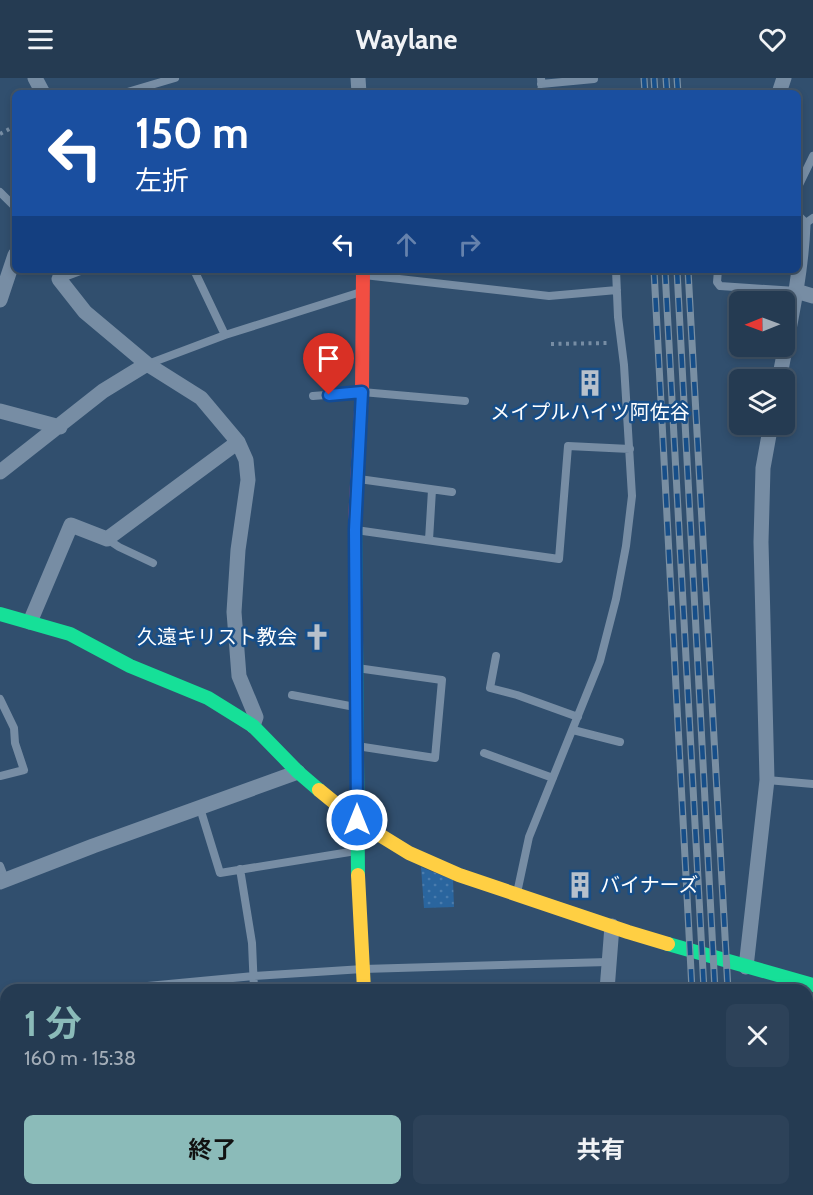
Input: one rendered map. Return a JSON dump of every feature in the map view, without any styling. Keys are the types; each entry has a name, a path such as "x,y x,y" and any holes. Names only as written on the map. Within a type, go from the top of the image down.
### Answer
{"street":[{"path":"801,252 805,221"},
{"path":"0,300 12,264"},
{"path":"363,273 362,392 355,530 357,850 364,984"},
{"path":"781,369 798,273"},
{"path":"57,275 85,312 147,364 201,398 238,442 246,460 248,480 238,550 234,612 239,676 256,717 254,726"},
{"path":"796,291 813,296"},
{"path":"0,472 103,391 147,364"},
{"path":"0,411 60,427"},
{"path":"746,967 767,780 761,542 763,468 769,435"},
{"path":"30,622 71,525 107,539 238,442"},
{"path":"0,615 70,634 130,666 208,698 254,726 298,772 357,820 409,853 459,875 517,895 806,984"},
{"path":"2,876 93,846 298,772"},
{"path":"607,984 612,926"}],"lane":[{"path":"134,90 175,78"},
{"path":"541,81 594,79"},
{"path":"801,181 813,156"},
{"path":"0,192 12,204"},
{"path":"195,273 225,335"},
{"path":"363,273 549,296 617,290"},
{"path":"517,895 529,837 600,661 616,599 632,496 616,273"},
{"path":"718,273 717,282 720,286 796,291"},
{"path":"147,364 225,335 363,291"},
{"path":"313,396 362,392 465,400"},
{"path":"355,530 559,559 568,446 630,449"},
{"path":"358,479 452,492"},
{"path":"429,540 432,490"},
{"path":"107,539 153,563"},
{"path":"496,656 490,688 518,695 578,717"},
{"path":"356,668 442,680 435,758 357,746"},
{"path":"292,695 356,708"},
{"path":"0,699 14,728 15,743 24,770 0,776"},
{"path":"573,730 620,742"},
{"path":"484,753 553,778"},
{"path":"767,780 813,784"},
{"path":"200,808 220,873 357,850"},
{"path":"240,869 252,943 254,984"},
{"path":"169,984 363,969 608,962"}],"path":[{"path":"551,344 622,343"}],"shaded area":[{"path":"421,867 453,880 454,907 424,908"}],"railway":[{"path":"644,78 645,90"},
{"path":"654,78 655,90"},
{"path":"666,78 667,90"},
{"path":"677,78 678,90"},
{"path":"654,273 692,984"},
{"path":"665,273 704,984"},
{"path":"677,273 715,984"},
{"path":"688,273 728,984"}],"traffic: fast":[{"path":"355,521 358,875"},
{"path":"0,614 70,634 130,666 208,698 253,726 319,790"},
{"path":"668,944 809,984"}],"traffic: slow":[{"path":"319,790 357,821 409,853 459,875 668,944"},
{"path":"358,875 364,984"}],"traffic: jam":[{"path":"355,521 362,392 363,273"}],"place":[{"name":"メイプルハイツ阿佐谷","path":"590,383"},
{"name":"久遠キリスト教会","path":"317,637"},
{"name":"バイナーズ","path":"580,885"}],"route":[{"path":"329,395 362,392 355,530 357,820"}]}
